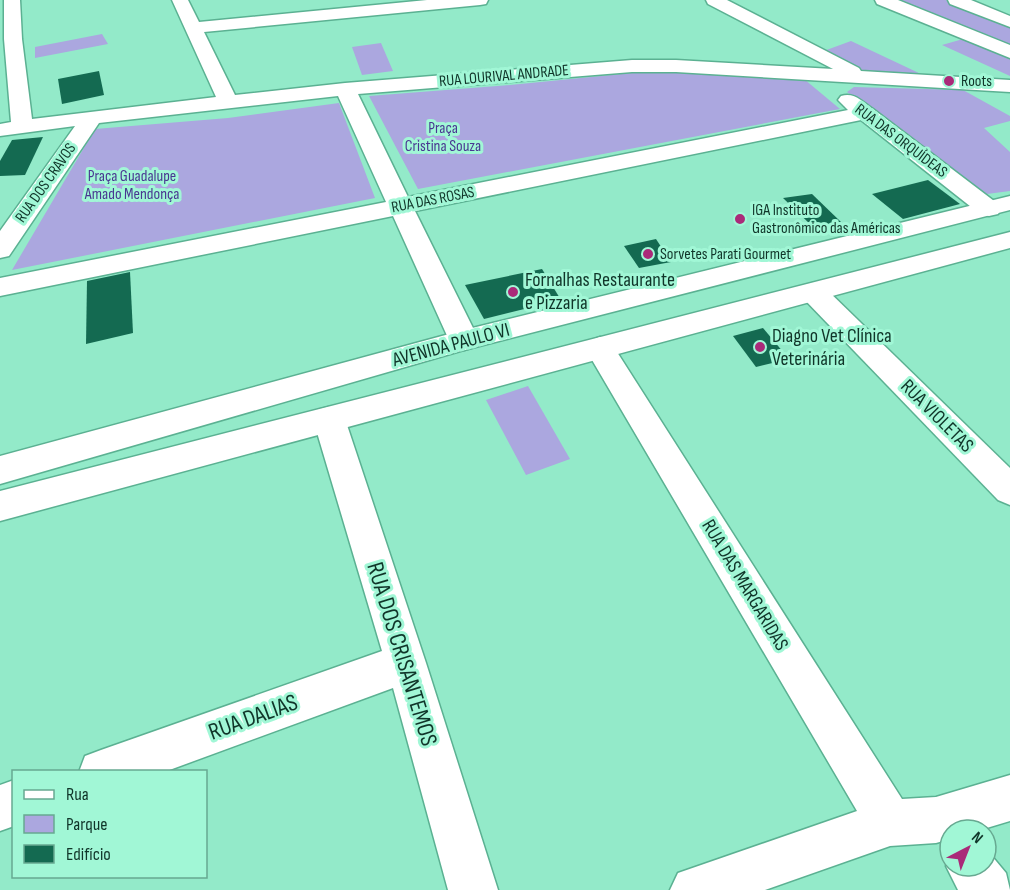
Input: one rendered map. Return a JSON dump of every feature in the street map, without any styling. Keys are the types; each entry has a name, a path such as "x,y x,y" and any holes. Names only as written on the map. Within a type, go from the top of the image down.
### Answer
{"street":[{"path":"12,0 7,40 22,125"},
{"path":"180,0 229,103"},
{"path":"192,28 480,0"},
{"path":"714,0 862,77"},
{"path":"883,0 1010,52"},
{"path":"957,0 1010,22"},
{"path":"995,0 1010,6"},
{"name":"RUA LOURIVAL ANDRADE","path":"0,130 22,125 345,89 632,66 676,66 1010,86"},
{"name":"RUA DAS ORQUÍDEAS","path":"813,75 1000,206"},
{"path":"345,89 464,340"},
{"name":"RUA DAS ROSAS","path":"0,287 866,113"},
{"name":"RUA DOS CRAVOS","path":"0,250 92,117"},
{"name":"AVENIDA PAULO VI","path":"0,470 464,340 1000,206"},
{"name":"AVENIDA PAULO VI","path":"0,506 1010,240"},
{"name":"RUA VIOLETAS","path":"813,292 997,459 1010,490"},
{"name":"RUA DAS MARGARIDAS","path":"600,348 890,823"},
{"name":"RUA DOS CRISANTEMOS","path":"329,419 406,663 473,890"},
{"name":"RUA DALIAS","path":"104,770 406,663"},
{"path":"968,818 1010,798"},
{"path":"695,890 890,823 938,829"}],"green space":[{"path":"896,0 946,0 1010,27 1010,47"},
{"path":"102,34 108,44 35,58 35,47"},
{"path":"963,39 1010,58 1010,76 942,45"},
{"path":"851,41 921,74 859,70 821,52"},
{"path":"381,43 393,71 362,75 352,47"},
{"name":"Praça Cristina Souza","path":"672,69 804,79 840,109 418,189 369,96 510,85"},
{"path":"854,87 963,90 1010,116 1010,121 984,128 1010,152 1010,191 987,194 847,92"},
{"name":"Praça Guadalupe Amado Mendonça","path":"339,103 375,198 12,270 95,129 228,118"},
{"path":"528,386 570,459 526,475 486,400"}],"building":[{"path":"99,71 104,95 62,104 58,79"},
{"path":"43,137 25,175 0,176 0,161 12,140"},
{"path":"928,180 960,204 903,219 872,194"},
{"path":"812,194 841,222 812,226 783,198"},
{"name":"Sorvetes Parati Gourmet","path":"656,239 671,262 639,268 624,246"},
{"name":"Fornalhas Restaurante e Pizzaria","path":"542,269 561,300 484,319 465,285"},
{"path":"130,272 133,333 86,344 87,281"},
{"name":"Diagno Vet Clínica Veterinária","path":"763,328 789,359 756,367 733,336"}],"place":[{"name":"Roots","path":"949,81"},
{"name":"IGA Instituto Gastronômico das Américas","path":"740,219"},
{"name":"Sorvetes Parati Gourmet","path":"648,254"},
{"name":"Fornalhas Restaurante e Pizzaria","path":"513,292"},
{"name":"Diagno Vet Clínica Veterinária","path":"760,347"}]}
